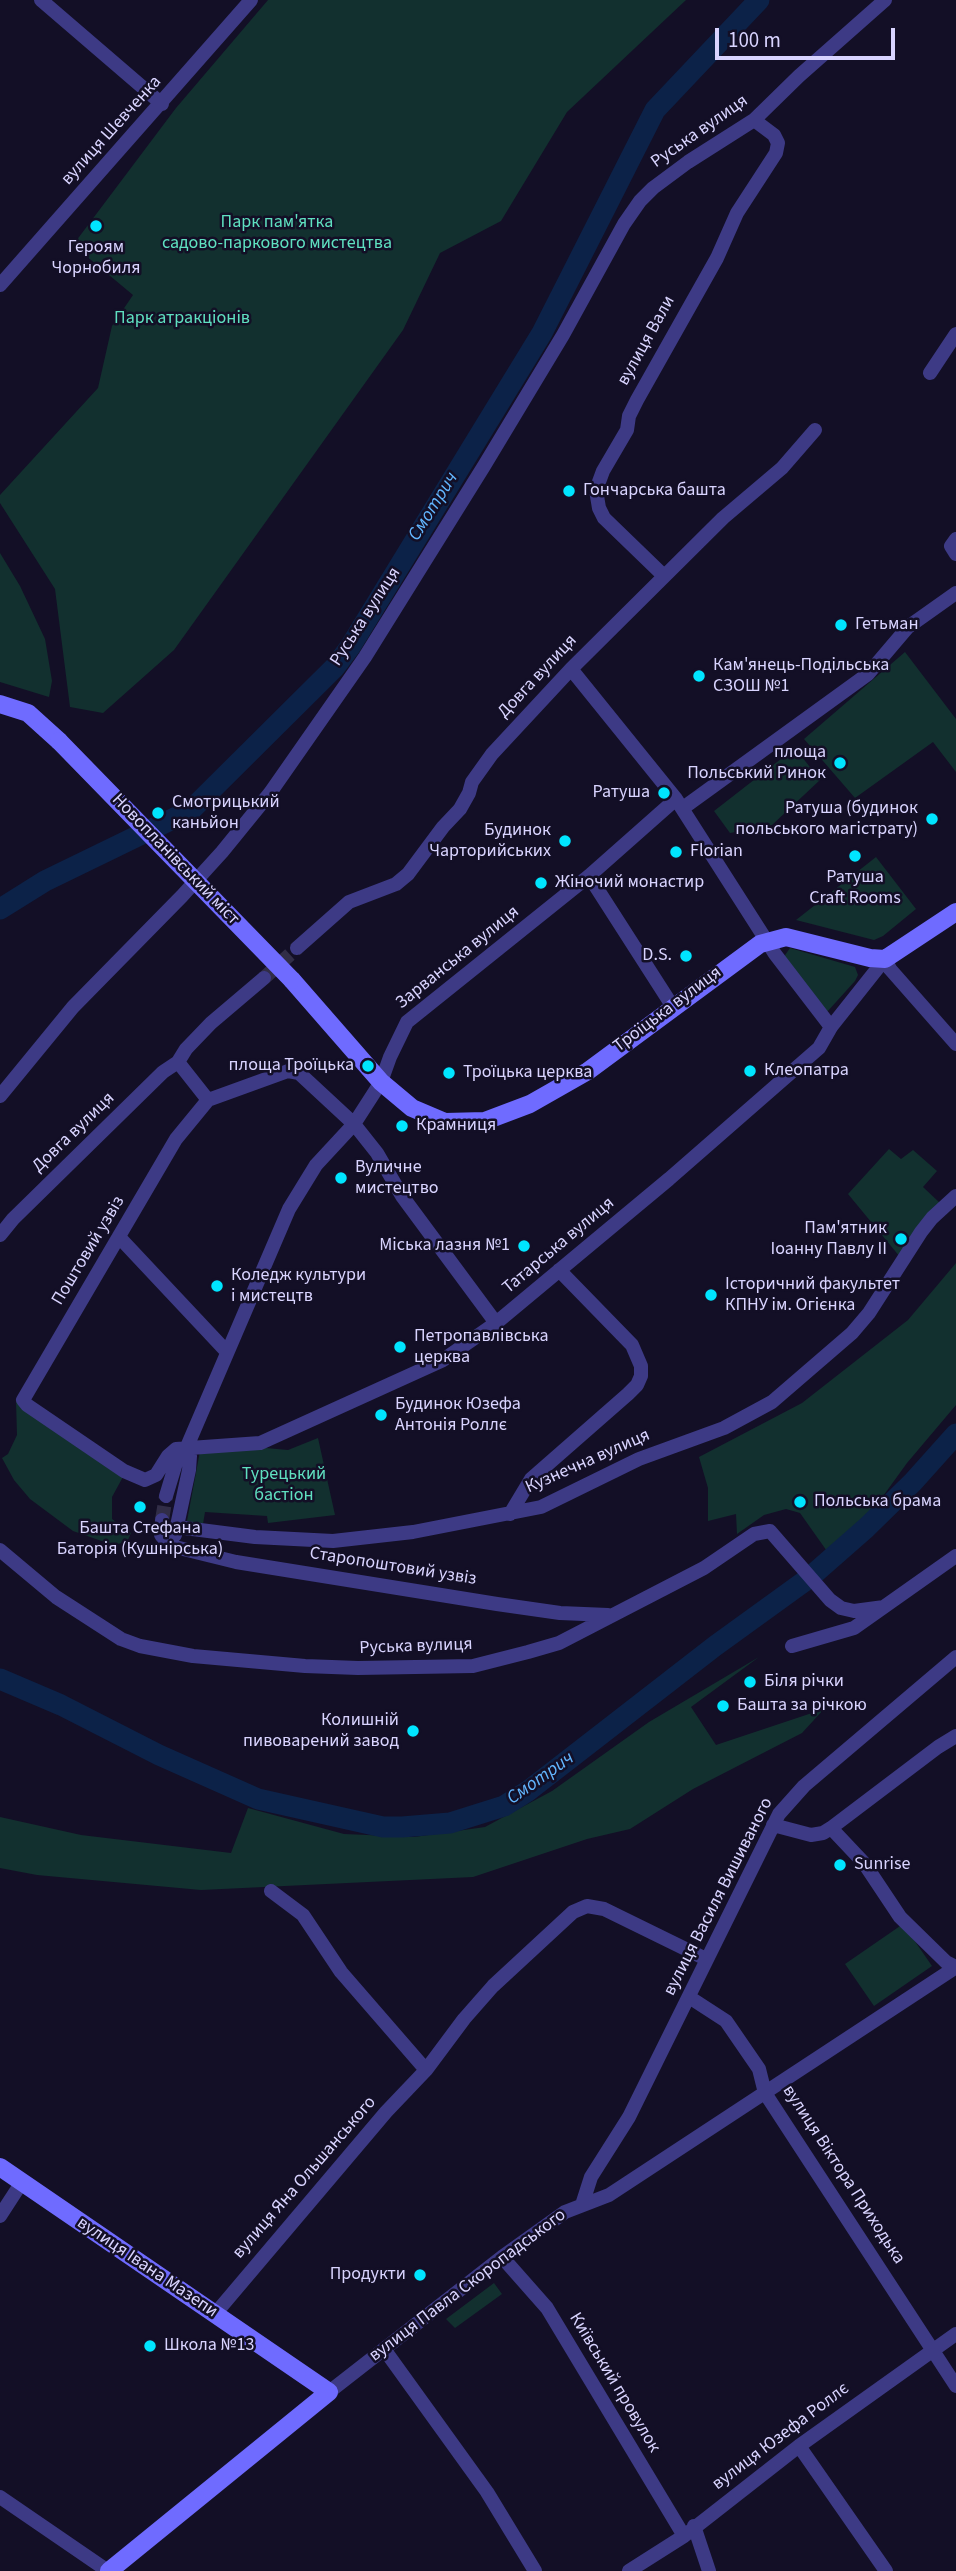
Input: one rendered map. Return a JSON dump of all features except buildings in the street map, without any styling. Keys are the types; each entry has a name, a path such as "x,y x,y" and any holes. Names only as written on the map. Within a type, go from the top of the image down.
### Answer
{"main road":[{"name":"Новопланівський міст","path":"0,704 28,713 59,741 292,980 381,1082"},
{"path":"769,942 786,937 870,958 885,959 956,912"},
{"name":"Троїцька вулиця","path":"381,1082 412,1108 445,1122 485,1121 530,1104 588,1070 748,950 769,942"},
{"name":"вулиця Івана Мазепи","path":"0,2167 329,2392"},
{"name":"вулиця Павла Скоропадського","path":"109,2571 329,2392"}],"street":[{"path":"41,0 162,104"},
{"name":"вулиця Шевченка","path":"0,285 251,0"},
{"name":"Руська вулиця","path":"0,1096 73,1007 182,896 270,793 365,657 484,466 563,335 624,224 640,201 688,162 754,120 884,0"},
{"name":"вулиця Вали","path":"664,576 604,519 596,490 603,471 627,430 629,416 637,400 717,258 742,203 776,152 778,143 774,135 754,120"},
{"path":"930,373 956,334"},
{"name":"Довга вулиця","path":"297,947 349,902 396,884 408,874 460,809 472,782 492,754 571,669 723,518 782,467 815,430"},
{"path":"679,803 868,674 908,627 956,593"},
{"path":"571,669 679,803 775,954 831,1027"},
{"name":"Зарванська вулиця","path":"166,1496 179,1453 186,1449 289,1209 316,1165 354,1124 381,1082 407,1022 679,803"},
{"path":"589,876 673,1007"},
{"path":"885,959 890,969 956,1044"},
{"name":"Татарська вулиця","path":"186,1449 260,1443 443,1360 496,1323 669,1180 819,1048 831,1027 885,959"},
{"name":"Довга вулиця","path":"0,1235 13,1219 163,1072 177,1062 211,1023 264,978"},
{"path":"177,1062 208,1100 288,1071 299,1073 354,1124 377,1153 401,1196 496,1323"},
{"name":"Поштовий узвіз","path":"186,1449 172,1452 156,1475 145,1480 124,1471 23,1400 176,1139 208,1100"},
{"name":"Кузнечна вулиця","path":"177,1527 255,1537 334,1541 414,1532 541,1507 639,1459 724,1428 772,1402 852,1333 869,1313 921,1232 956,1196"},
{"path":"120,1238 227,1352"},
{"path":"510,1514 531,1479 628,1394 641,1376 641,1366 632,1345 559,1270"},
{"path":"171,1546 190,1455 186,1449"},
{"path":"162,1520 161,1535 171,1546"},
{"name":"Руська вулиця","path":"0,1550 56,1597 121,1639 140,1646 193,1656 358,1668 473,1666 559,1643 704,1568 754,1534 769,1531 779,1539 830,1600 841,1608 854,1611 884,1607"},
{"name":"Старопоштовий узвіз","path":"171,1546 236,1562 496,1604 560,1613 609,1615"},
{"path":"792,1646 854,1628 956,1556"},
{"name":"вулиця Василя Вишиваного","path":"582,2205 592,2177 629,2117 773,1825 788,1802 956,1657"},
{"path":"773,1825 811,1835 823,1833 938,1747 956,1737"},
{"path":"831,1828 864,1863 900,1917 946,1962 956,1967"},
{"path":"271,1891 291,1904 311,1925 341,1972 426,2070"},
{"name":"вулиця Яна Ольшанського","path":"215,2314 386,2112 426,2070 493,1986 555,1927 580,1908 595,1905 706,1959"},
{"name":"вулиця Павла Скоропадського","path":"329,2392 502,2257 565,2212 609,2194 956,1967"},
{"name":"вулиця Віктора Приходька","path":"689,1997 726,2021 759,2069 765,2094 956,2386"},
{"path":"0,2216 22,2182"},
{"name":"Київський провулок","path":"502,2257 547,2308 689,2531 709,2571"},
{"name":"вулиця Юзефа Роллє","path":"629,2571 689,2531 799,2446 956,2334"},
{"path":"384,2349 487,2492 535,2571"},
{"path":"799,2446 886,2571"},
{"path":"0,2497 109,2571"}],"green space":[{"name":"Парк пам'ятка садово-паркового мистецтва","path":"268,0 686,0 567,112 501,221 440,253 403,330 174,650 103,713 70,707 55,589 0,503 0,495 98,388 112,326 133,295 73,245 176,108"},
{"path":"0,553 20,586 45,639 52,681 49,697 0,682"},
{"path":"905,652 956,719 956,772 933,742 855,798 804,739"},
{"path":"795,748 820,780 772,825 730,833 714,811"},
{"path":"876,857 916,909 883,936 874,940 796,920"},
{"path":"790,948 855,967 858,975 855,981 827,1012 783,958"},
{"path":"889,1149 901,1159 913,1150 937,1171 923,1187 940,1203 900,1257 848,1194"},
{"path":"956,1263 956,1405 907,1463 865,1521 829,1554 800,1513 786,1509 764,1515 737,1534 736,1514 708,1521 708,1488 699,1457 802,1403 908,1320"},
{"path":"16,1401 124,1475 112,1497 112,1519 131,1533 127,1542 113,1545 73,1531 30,1499 14,1480 2,1458 8,1454 17,1435"},
{"name":"Турецький бастіон","path":"318,1438 335,1515 268,1523 267,1516 205,1512 203,1524 187,1521 200,1451 210,1443 288,1450"},
{"path":"759,1657 691,1707 716,1745 824,1709 802,1733 693,1789 630,1829 587,1839 473,1877 201,1890 37,1875 0,1868 0,1817 81,1835 231,1853 248,1808 344,1834 414,1837 485,1827 552,1791 649,1722"},
{"path":"903,1924 932,1966 874,2006 845,1964"},
{"path":"494,2283 502,2294 455,2328 446,2319"}],"waterway":[{"name":"Смотрич","path":"0,909 45,881 191,810 335,667 350,647 542,333 655,110 759,0"},
{"name":"Смотрич","path":"0,1679 61,1705 159,1755 258,1799 383,1827 450,1823 504,1806 528,1791 715,1646 809,1578 913,1482 956,1434"}],"tunnel":[{"path":"264,978 297,948"},
{"path":"162,1520 166,1496"}],"place":[{"name":"Героям Чорнобиля","path":"96,226"},
{"name":"Гончарська башта","path":"569,491"},
{"name":"Гетьман","path":"841,625"},
{"name":"Кам'янець-Подільська СЗОШ №1","path":"699,676"},
{"name":"площа Польський Ринок","path":"840,763"},
{"name":"Ратуша","path":"664,793"},
{"name":"Смотрицький каньйон","path":"158,813"},
{"name":"Ратуша (будинок польського магістрату)","path":"932,819"},
{"name":"Будинок Чарторийських","path":"565,841"},
{"name":"Florian","path":"676,852"},
{"name":"Ратуша Craft Rooms","path":"855,856"},
{"name":"Жіночий монастир","path":"541,883"},
{"name":"D.S.","path":"686,956"},
{"name":"площа Троїцька","path":"368,1066"},
{"name":"Клеопатра","path":"750,1071"},
{"name":"Троїцька церква","path":"449,1073"},
{"name":"Крамниця","path":"402,1126"},
{"name":"Вуличне мистецтво","path":"341,1178"},
{"name":"Пам'ятник Iоанну Павлу II","path":"901,1239"},
{"name":"Міська лазня №1","path":"524,1246"},
{"name":"Коледж культури і мистецтв","path":"217,1286"},
{"name":"Історичний факультет КПНУ ім. Огієнка","path":"711,1295"},
{"name":"Петропавлівська церква","path":"400,1347"},
{"name":"Будинок Юзефа Антонія Роллє","path":"381,1415"},
{"name":"Польська брама","path":"800,1502"},
{"name":"Башта Стефана Баторія (Кушнірська)","path":"140,1507"},
{"name":"Біля річки","path":"750,1682"},
{"name":"Башта за річкою","path":"723,1706"},
{"name":"Колишній пивоварений завод","path":"413,1731"},
{"name":"Sunrise","path":"840,1865"},
{"name":"Продукти","path":"420,2275"},
{"name":"Школа №13","path":"150,2346"}],"park label":[{"name":"Парк атракціонів","path":"182,319"}]}
